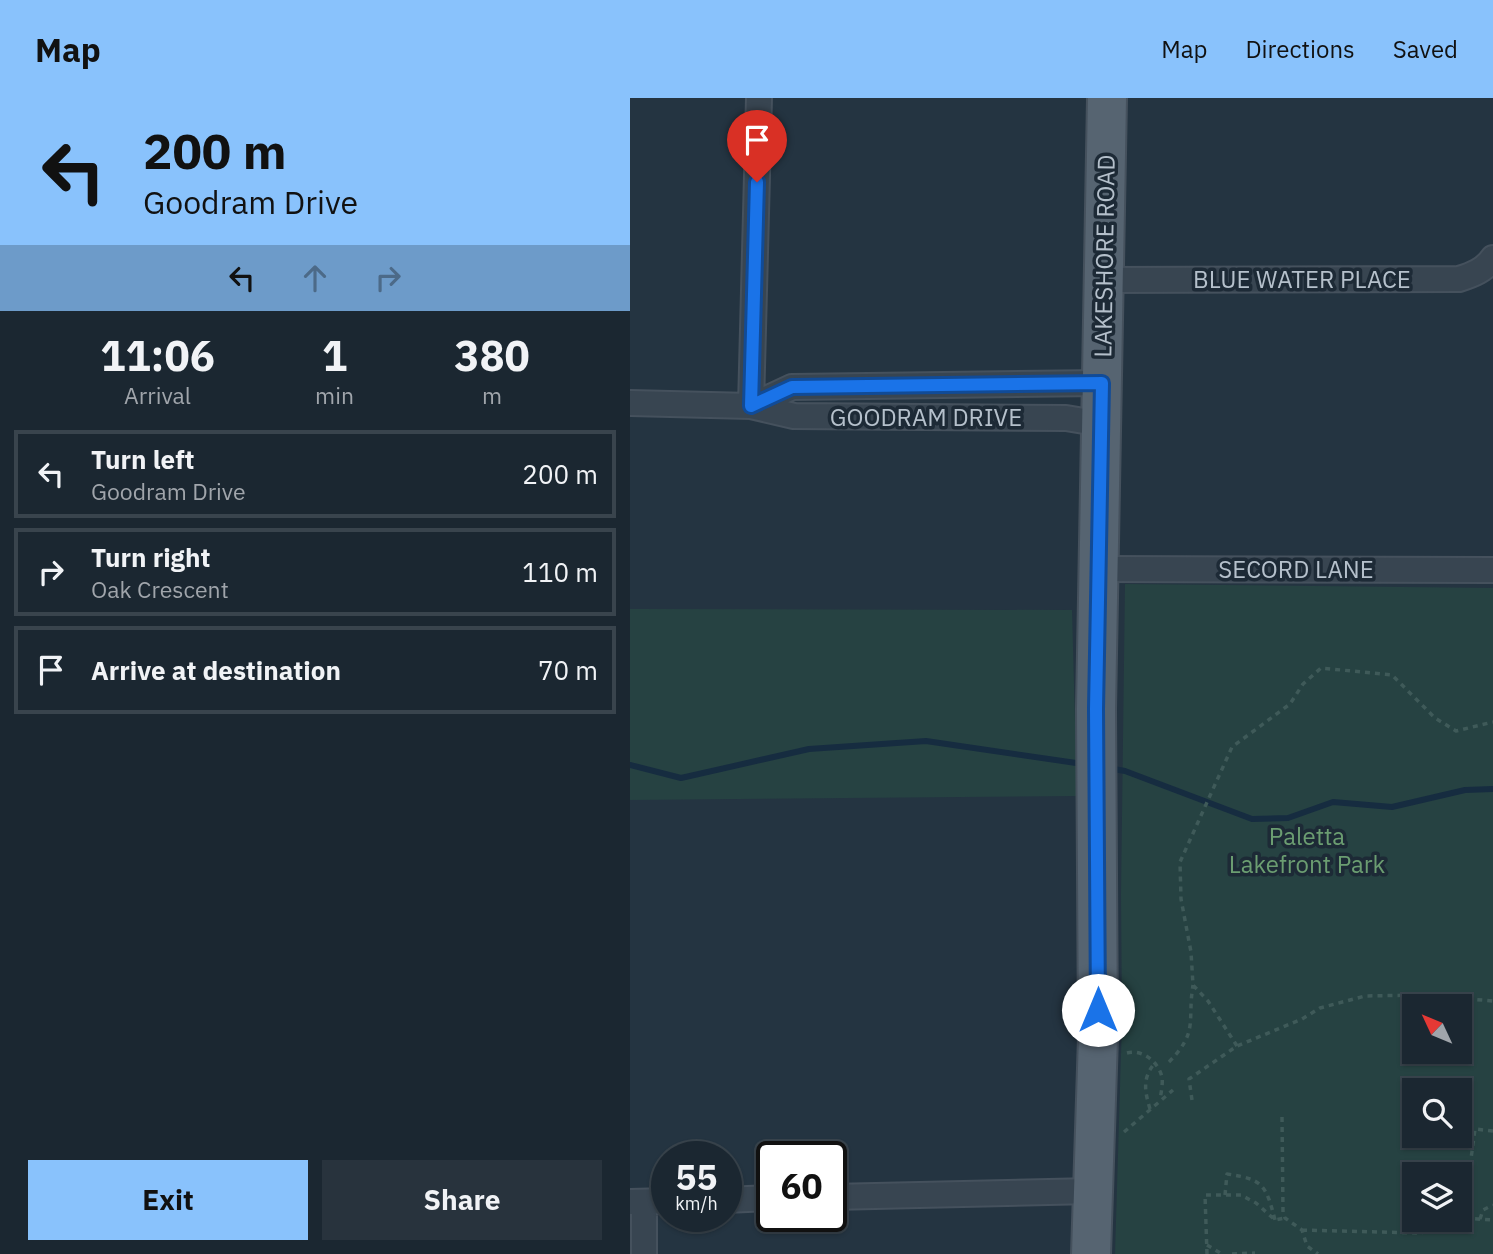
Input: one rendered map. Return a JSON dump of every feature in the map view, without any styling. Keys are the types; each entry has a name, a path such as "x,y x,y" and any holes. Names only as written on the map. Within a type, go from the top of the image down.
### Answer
{"main road":[{"name":"LAKESHORE ROAD","path":"1091,1254 1097,1063 1096,709 1107,98"}],"street":[{"path":"751,406 759,98"},
{"name":"BLUE WATER PLACE","path":"1104,280 1459,279 1474,274 1493,258"},
{"name":"GOODRAM DRIVE","path":"751,406 792,387 1102,383"},
{"name":"GOODRAM DRIVE","path":"630,403 751,406 794,416 1066,418 1102,424"},
{"name":"SECORD LANE","path":"1100,569 1493,570"},
{"path":"847,1197 1092,1191"},
{"path":"644,1254 647,1202"}],"path":[{"path":"1169,1062 1184,1046 1190,1031 1193,985 1191,952 1181,899 1180,862 1232,747 1290,704 1303,684 1321,668 1392,675 1435,718 1456,731 1493,722"},
{"path":"1193,985 1208,1001 1237,1046"},
{"path":"1192,1100 1189,1079 1237,1046 1303,1019 1320,1008 1365,996 1423,995 1493,1001"},
{"path":"1097,1063 1119,1060 1128,1052 1145,1054 1161,1076 1160,1100"},
{"path":"1150,1109 1145,1080 1154,1064"},
{"path":"1095,1148 1116,1140 1173,1090"},
{"path":"1282,1117 1285,1218 1302,1230 1426,1232"},
{"path":"1471,1162 1475,1129 1493,1131"},
{"path":"1224,1195 1227,1174 1251,1177 1266,1192 1275,1220"},
{"path":"1207,1254 1205,1195 1241,1195 1256,1203 1275,1220"},
{"path":"1480,1219 1483,1210 1493,1205"},
{"path":"1275,1220 1285,1218"},
{"path":"1472,1219 1493,1220"},
{"path":"1302,1230 1307,1254"},
{"path":"1207,1245 1222,1254"},
{"path":"1307,1246 1318,1254"},
{"path":"1232,1254 1255,1253"}],"green space":[{"name":"Paletta Lakefront Park","path":"1125,584 1493,588 1493,1254 1115,1254 1122,1021"},
{"path":"630,609 1072,610 1077,796 630,800"}],"waterway":[{"path":"630,765 681,778 809,749 926,741 1083,764"},
{"path":"1108,768 1125,771 1252,819 1288,818 1333,802 1392,807 1465,790 1493,789"}],"route":[{"path":"757,182 751,406 792,387 1102,383 1096,709 1098,1010"}]}
